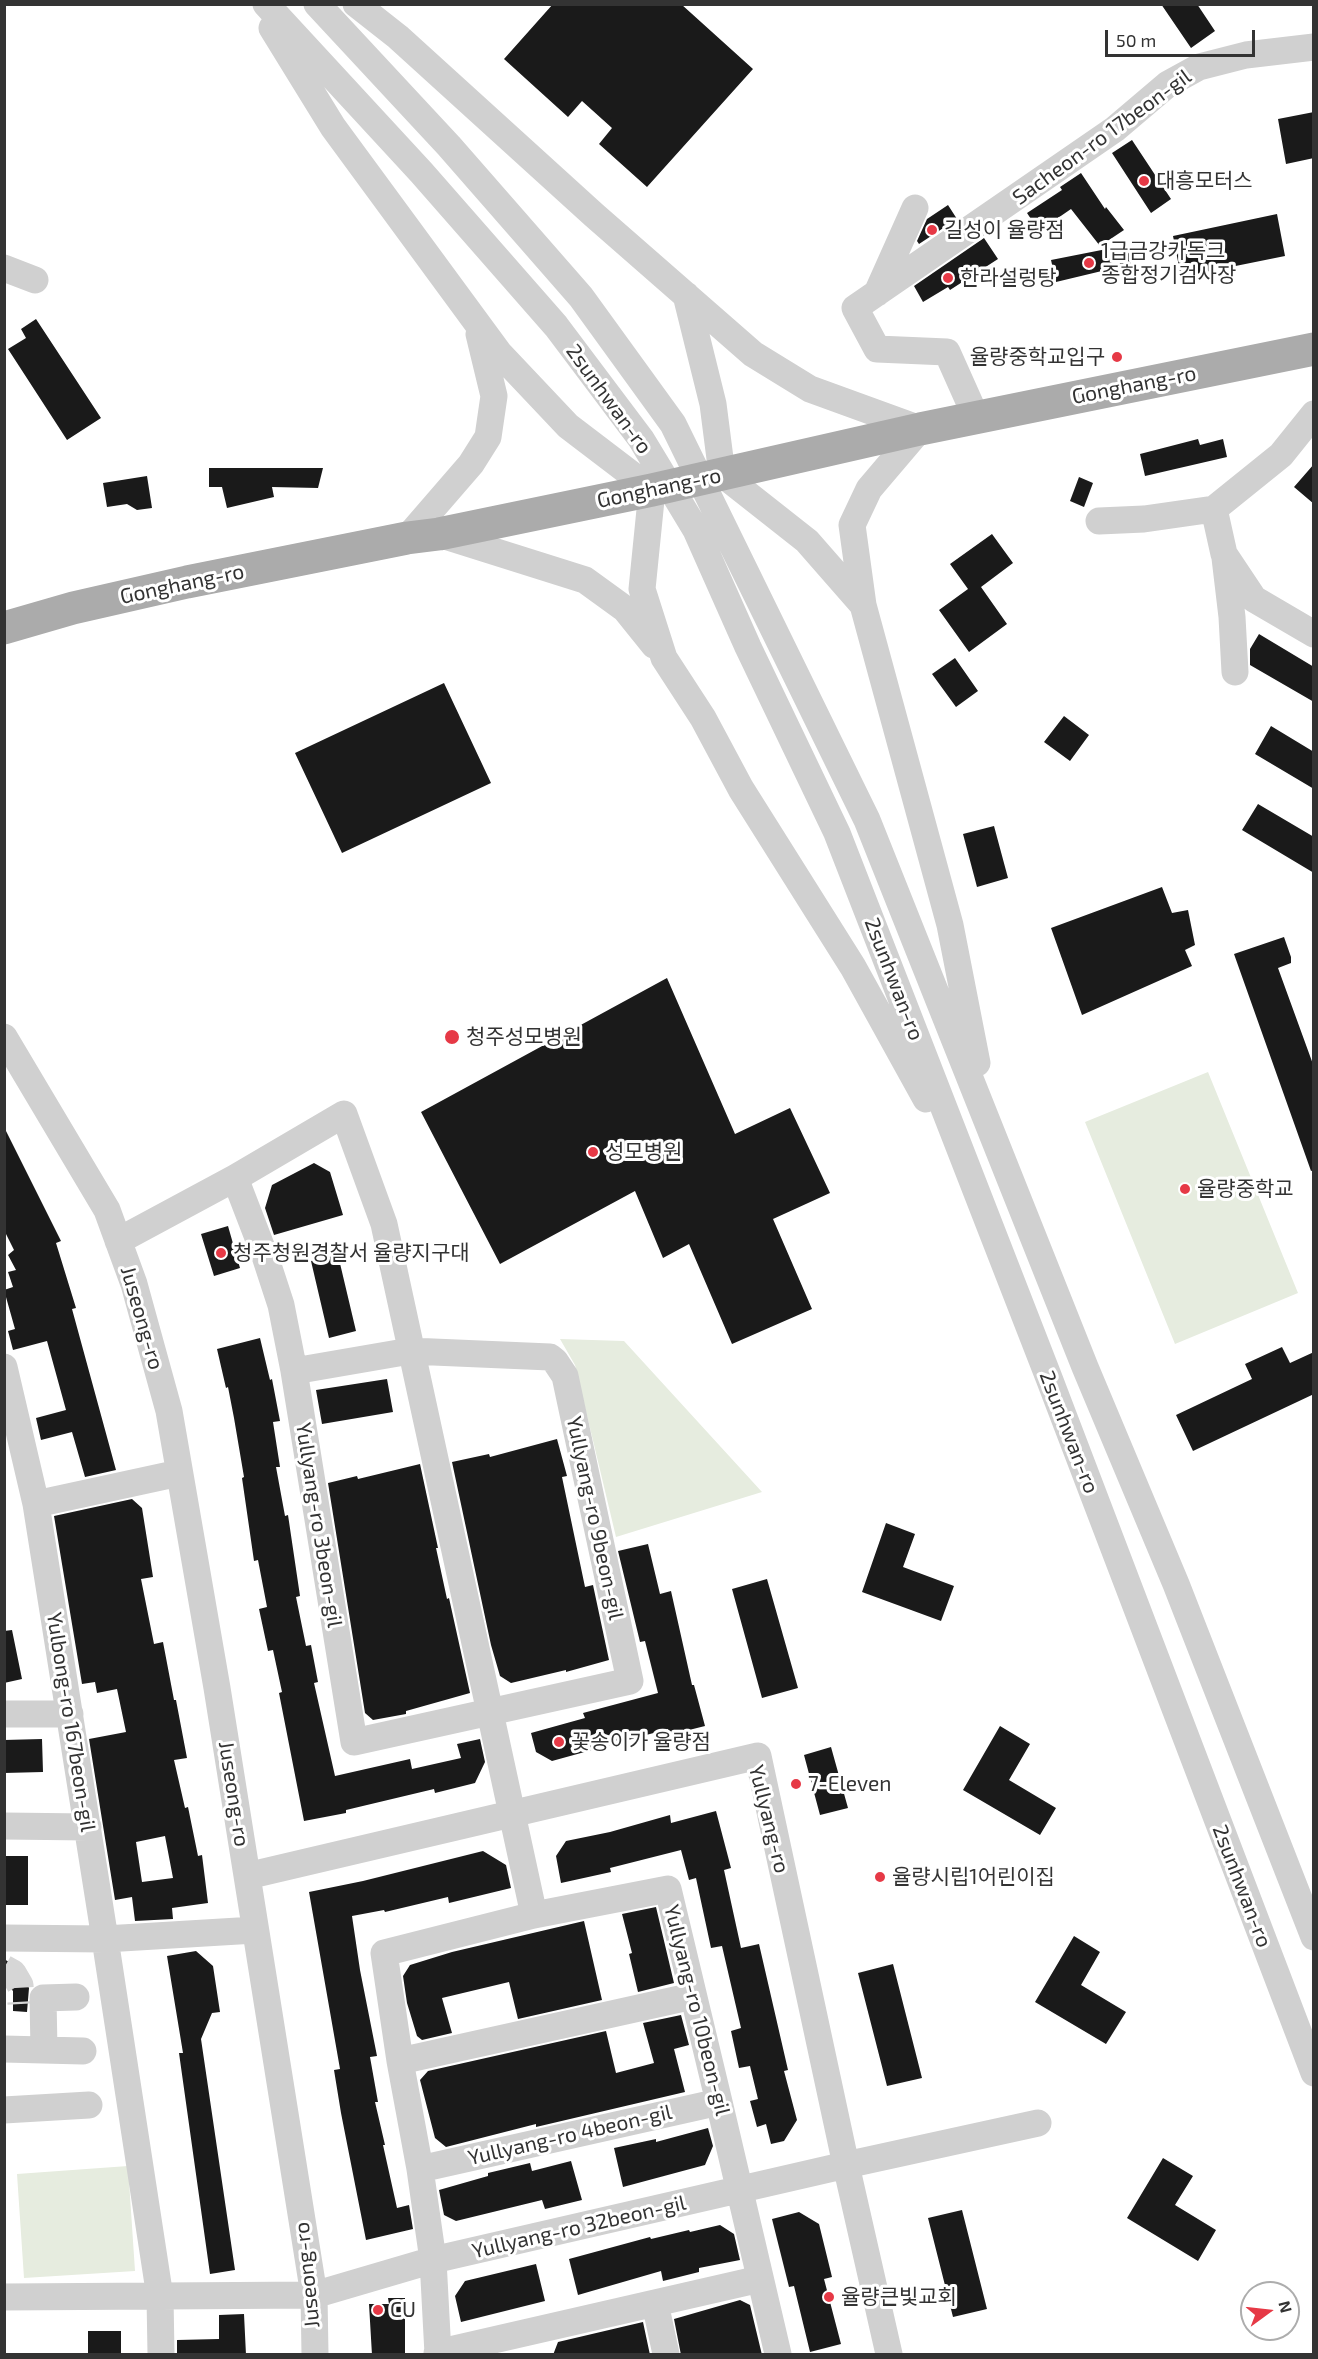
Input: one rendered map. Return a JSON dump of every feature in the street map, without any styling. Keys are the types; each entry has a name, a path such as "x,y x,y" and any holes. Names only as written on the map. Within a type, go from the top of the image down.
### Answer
{"main road":[{"name":"Gonghang-ro","path":"4,628 72,608 187,582 407,537 440,534 652,490 976,417 1314,349"}],"street":[{"path":"257,4 333,127 499,353 568,426 652,490 642,589 664,658"},
{"name":"2sunhwan-ro","path":"266,4 421,172 556,326 641,439 690,519 837,833 1314,2073"},
{"name":"2sunhwan-ro","path":"316,4 449,146 581,297 673,424 867,820 1085,1367 1176,1584 1314,1937"},
{"path":"356,4 398,37 753,354 810,389 920,429 869,489 852,525 863,605 950,925 989,1126"},
{"name":"Sacheon-ro 17beon-gil","path":"976,417 947,352 878,349 855,308 1115,129 1168,84 1199,67 1246,55 1314,47"},
{"path":"877,293 915,208"},
{"path":"4,268 35,280"},
{"path":"686,295 713,404 722,474 807,541 863,605"},
{"path":"407,537 471,464 488,437 494,396 476,321"},
{"path":"1099,521 1144,519 1214,509 1281,455 1314,414"},
{"path":"1214,509 1224,554 1232,617 1235,672"},
{"path":"440,534 585,580 625,609 664,658 703,718 741,789 853,968 976,1190"},
{"path":"1224,554 1254,598 1314,634"},
{"name":"Juseong-ro","path":"4,1037 12,1068 107,1210 134,1284 169,1411 217,1688 314,2295 315,2355"},
{"name":"Juseong-ro","path":"118,1241 235,1178 344,1114 384,1224 410,1351"},
{"name":"Yullyang-ro 3beon-gil","path":"235,1178 281,1305 294,1371 354,1742 490,1711"},
{"path":"294,1371 410,1351 534,1915 384,1953 433,2260 438,2354 538,2343 655,2303 760,2278"},
{"name":"Yullyang-ro 9beon-gil","path":"410,1351 550,1357 565,1376 630,1682 490,1711"},
{"name":"Yulbong-ro 167beon-gil","path":"4,1367 36,1504 88,1827 160,2297 161,2355"},
{"path":"36,1504 179,1473"},
{"path":"4,1714 70,1714"},
{"name":"Yullyang-ro","path":"247,1876 758,1756 889,2355"},
{"path":"4,1826 88,1827"},
{"name":"Yullyang-ro 10beon-gil","path":"534,1915 668,1889 778,2355"},
{"path":"4,1938 105,1939 220,1930 255,1930"},
{"path":"400,2061 693,1996"},
{"path":"44,2050 43,1998 76,1997"},
{"path":"4,2049 83,2051"},
{"name":"Yullyang-ro 4beon-gil","path":"420,2169 719,2102"},
{"path":"4,2110 89,2105"},
{"name":"Yullyang-ro 32beon-gil","path":"4,2297 314,2295 433,2260 1038,2123"},
{"path":"655,2303 666,2355"}],"shaded area":[{"path":"1208,1072 1298,1293 1175,1344 1085,1122"},
{"path":"560,1339 624,1341 762,1492 616,1537 575,1365"},
{"path":"128,2166 135,2271 24,2278 17,2174"}],"building":[{"path":"553,4 681,4 753,69 647,187 599,144 612,128 582,101 568,117 504,59"},
{"path":"1161,4 1197,4 1215,31 1191,48"},
{"path":"1314,112 1314,158 1286,164 1278,119"},
{"path":"1132,140 1171,199 1151,213 1112,153"},
{"path":"1081,173 1105,209 1106,207 1124,230 1100,246 1071,209 1039,231 1027,213 1062,190 1060,187"},
{"path":"948,205 957,219 919,244 917,241 927,219"},
{"path":"1277,214 1285,256 1181,277 1173,236"},
{"path":"984,238 998,259 950,290 948,287 923,302 914,286"},
{"path":"1127,245 1131,264 1056,282 1051,260"},
{"path":"36,319 101,418 67,440 8,349 26,338 21,329"},
{"path":"1198,439 1200,445 1223,439 1227,457 1145,476 1140,454"},
{"path":"1314,464 1314,504 1294,487"},
{"path":"209,468 323,468 318,488 272,487 274,497 227,508 222,487 209,487"},
{"path":"147,476 152,508 137,510 127,504 107,507 103,483"},
{"path":"1079,477 1093,483 1084,507 1070,501"},
{"path":"992,534 1013,563 981,587 1007,624 969,652 939,610 968,589 950,564"},
{"path":"1259,634 1314,667 1314,702 1250,665 1250,649"},
{"path":"955,658 978,691 956,707 932,674"},
{"path":"444,683 491,783 342,853 295,753"},
{"path":"1064,716 1089,735 1070,761 1044,742"},
{"path":"1271,726 1314,752 1314,789 1255,754"},
{"path":"1258,804 1314,837 1314,873 1242,830"},
{"path":"994,826 1008,878 977,887 963,834"},
{"path":"1162,887 1172,913 1188,910 1195,945 1185,950 1192,966 1082,1015 1051,928"},
{"path":"1284,937 1291,963 1278,968 1314,1067 1314,1170 1311,1171 1234,954"},
{"name":"성모병원","path":"667,978 735,1134 790,1108 830,1193 773,1219 812,1309 732,1344 689,1244 663,1258 635,1191 500,1264 421,1112"},
{"path":"4,1127 61,1241 56,1243 76,1308 72,1309 116,1470 85,1477 72,1432 41,1440 36,1418 66,1410 47,1341 13,1350 8,1331 15,1329 4,1290 13,1287 8,1272 16,1270 8,1255 14,1250 4,1230"},
{"path":"314,1163 330,1172 343,1215 274,1235 265,1208 272,1185"},
{"name":"청주청원경찰서 율량지구대","path":"228,1226 240,1268 214,1276 201,1234"},
{"path":"338,1255 356,1331 329,1338 311,1261"},
{"path":"260,1338 270,1380 272,1379 280,1421 273,1422 280,1467 276,1467 285,1516 288,1515 300,1596 296,1597 306,1646 311,1645 318,1682 314,1683 335,1776 410,1759 412,1769 461,1758 457,1744 480,1739 485,1762 475,1783 435,1793 434,1789 346,1810 346,1813 304,1821 279,1693 282,1692 273,1650 268,1651 259,1609 267,1607 258,1560 254,1561 234,1418 217,1349"},
{"path":"1282,1347 1290,1363 1314,1352 1314,1394 1193,1451 1176,1415 1252,1379 1245,1364"},
{"path":"387,1379 393,1412 322,1424 316,1390"},
{"path":"557,1439 567,1476 562,1477 585,1587 593,1585 609,1660 566,1672 566,1670 511,1683 500,1676 491,1645 452,1462 489,1454 490,1457"},
{"path":"420,1464 447,1599 449,1598 470,1693 406,1711 406,1714 373,1720 365,1713 328,1483 357,1476 358,1479"},
{"path":"132,1499 142,1508 153,1577 141,1579 154,1644 163,1642 174,1700 176,1700 187,1758 174,1760 185,1808 188,1807 198,1856 202,1855 208,1903 172,1908 173,1919 135,1921 132,1897 115,1900 89,1739 126,1732 117,1689 97,1693 95,1682 82,1684 54,1516","holes":["165,1836 173,1878 142,1882 136,1842"]},
{"path":"886,1523 915,1534 903,1567 954,1586 941,1621 862,1592"},
{"path":"648,1544 660,1594 671,1591 692,1685 694,1685 705,1726 669,1735 668,1729 552,1761 536,1752 531,1733 585,1718 583,1713 658,1693 645,1641 640,1642 618,1551"},
{"path":"767,1579 798,1688 762,1698 732,1589"},
{"path":"12,1630 22,1679 4,1683 4,1631"},
{"path":"1000,1726 1030,1744 1009,1780 1056,1808 1040,1835 963,1790"},
{"path":"42,1739 43,1772 4,1773 4,1740"},
{"path":"831,1747 848,1808 820,1815 804,1755"},
{"path":"716,1811 731,1868 724,1870 741,1948 759,1944 788,2070 784,2071 797,2120 784,2141 771,2144 766,2124 757,2127 750,2101 758,2099 750,2066 739,2068 731,2031 741,2028 722,1946 711,1948 696,1878 689,1880 681,1850 610,1868 611,1872 561,1883 556,1856 566,1841 610,1832 670,1815 671,1823"},
{"path":"483,1851 506,1865 511,1888 449,1903 448,1897 385,1912 384,1910 352,1916 377,2056 370,2057 378,2102 375,2102 385,2145 383,2145 397,2208 409,2205 413,2229 366,2240 341,2113 334,2070 340,2069 309,1892"},
{"path":"4,1856 28,1856 28,1905 4,1905"},
{"path":"656,1907 674,1983 638,1992 629,1954 632,1953 622,1914"},
{"path":"584,1921 602,2000 518,2019 509,1982 442,1998 452,2033 422,2040 417,2036 407,2003 403,1976 410,1965 452,1952"},
{"path":"1074,1936 1100,1952 1081,1985 1126,2012 1106,2044 1035,2002"},
{"path":"196,1951 213,1966 220,2012 212,2013 201,2039 235,2270 210,2274 179,2053 183,2053 167,1956"},
{"path":"4,1959 19,1968 29,1988 27,2012 13,2011 13,1991 4,1981"},
{"path":"893,1964 922,2078 887,2086 858,1973"},
{"path":"681,2015 689,2045 674,2049 685,2092 536,2127 536,2124 446,2147 435,2138 420,2080 428,2071 606,2031 616,2073 654,2063 643,2023"},
{"path":"708,2128 713,2146 705,2165 623,2187 614,2148 656,2139 656,2142"},
{"path":"1163,2158 1193,2176 1175,2205 1216,2230 1198,2261 1127,2218"},
{"path":"571,2161 582,2200 545,2209 542,2200 456,2221 444,2215 439,2190 488,2176 488,2173 530,2163 532,2171"},
{"path":"962,2210 987,2309 953,2317 928,2218"},
{"path":"799,2212 819,2224 832,2277 824,2279 841,2344 810,2352 794,2286 789,2287 772,2219"},
{"path":"720,2225 734,2234 740,2260 699,2268 699,2272 663,2281 661,2271 578,2295 569,2259 650,2237 651,2239"},
{"path":"536,2264 545,2301 461,2322 455,2296 465,2281"},
{"path":"388,2298 405,2298 405,2355 372,2355 369,2304 389,2304"},
{"path":"740,2300 750,2305 762,2355 681,2355 674,2319"},
{"path":"244,2314 246,2355 177,2355 177,2340 219,2339 219,2315"},
{"path":"643,2322 650,2355 553,2355 558,2342"},
{"path":"88,2331 121,2331 121,2355 88,2355"}],"tunnel":[{"path":"4,1968 13,1973 20,1985 21,2004"}],"place":[{"name":"대흥모터스","path":"1144,181"},
{"name":"길성이 율량점","path":"932,230"},
{"name":"1급금강카독크 종합정기검사장","path":"1089,263"},
{"name":"한라설렁탕","path":"948,278"},
{"name":"율량중학교입구","path":"1117,357"},
{"name":"청주성모병원","path":"452,1037"},
{"name":"성모병원","path":"593,1152"},
{"name":"율량중학교","path":"1185,1189"},
{"name":"청주청원경찰서 율량지구대","path":"221,1253"},
{"name":"꽃송이가 율량점","path":"559,1742"},
{"name":"7-Eleven","path":"796,1784"},
{"name":"율량시립1어린이집","path":"880,1877"},
{"name":"율량큰빛교회","path":"829,2297"},
{"name":"CU","path":"378,2310"}]}
